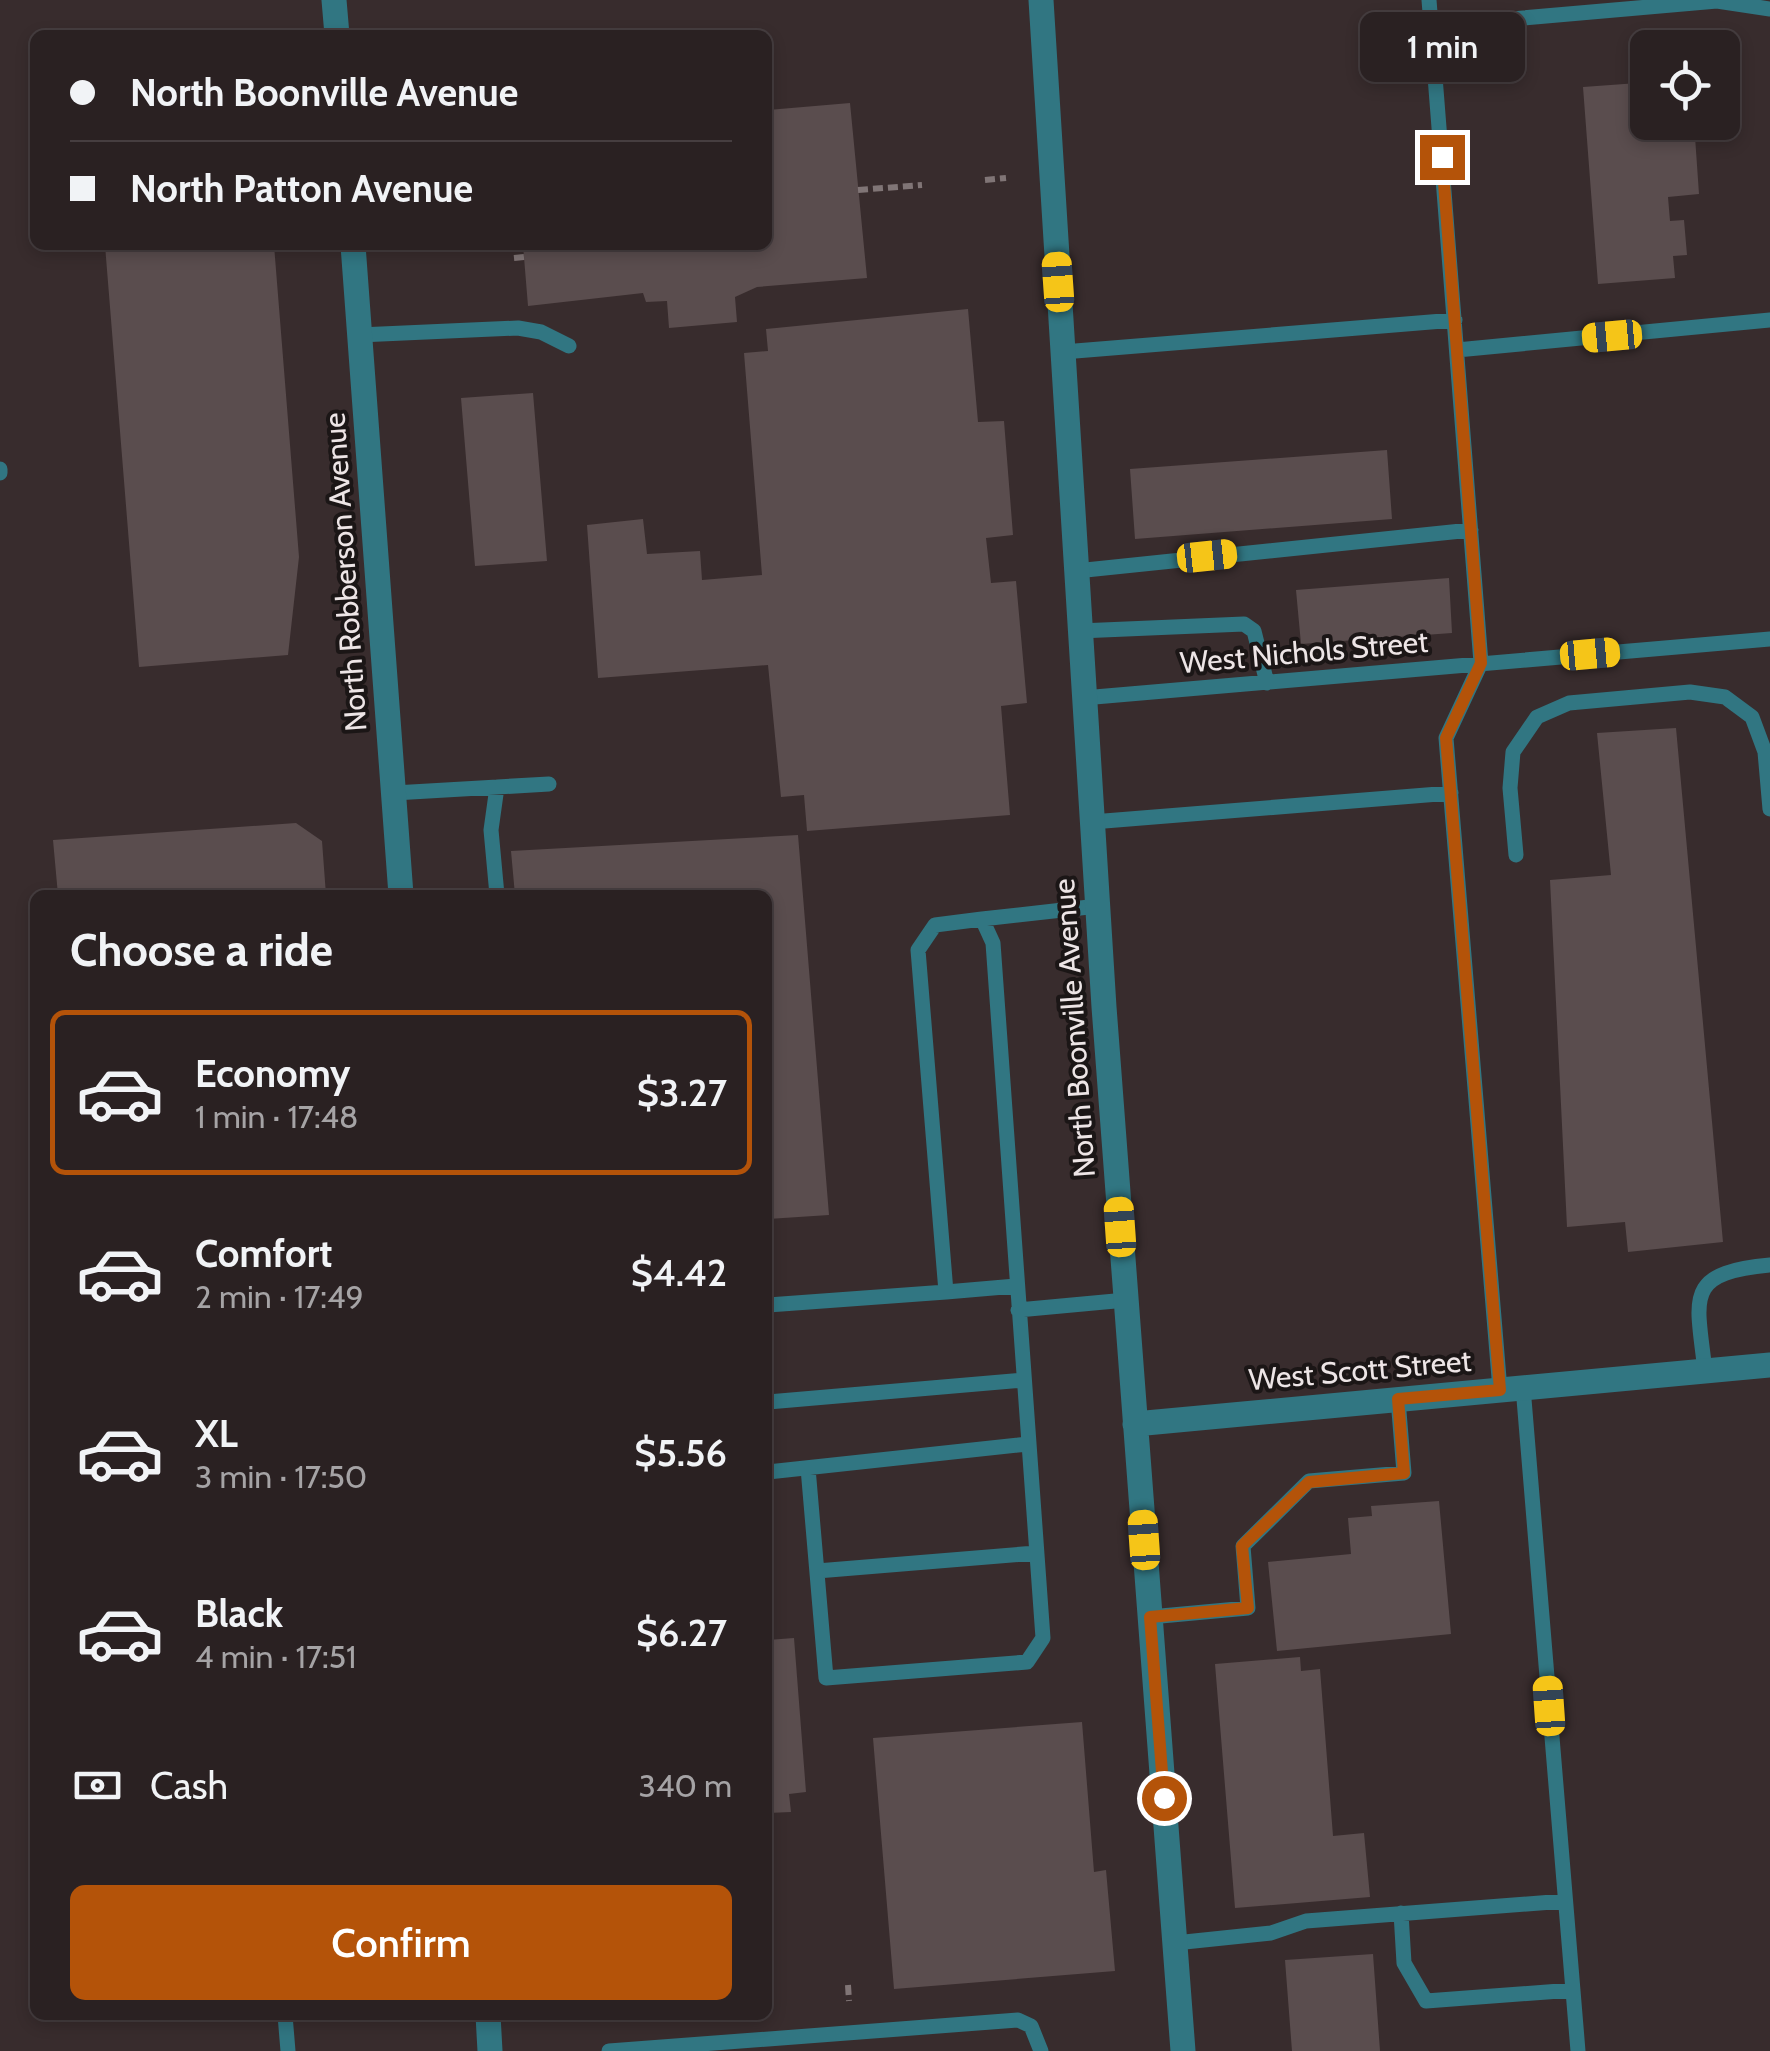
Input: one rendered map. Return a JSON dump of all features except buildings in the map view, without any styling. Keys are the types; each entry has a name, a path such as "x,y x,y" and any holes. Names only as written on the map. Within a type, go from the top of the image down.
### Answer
{"street":[{"path":"334,0 337,30"},
{"name":"North Boonville Avenue","path":"1041,0 1083,698 1183,2051"},
{"name":"North Robberson Avenue","path":"352,250 402,890"},
{"name":"West Scott Street","path":"1136,1424 1770,1364"},
{"path":"488,2020 490,2051"}],"lane":[{"path":"1429,0 1481,663 1446,738 1566,1900 1578,2051"},
{"path":"1431,26 1717,1 1770,9"},
{"path":"1063,352 1455,320"},
{"path":"1457,350 1770,320"},
{"path":"359,335 518,328 540,332 569,346"},
{"path":"1076,570 1471,530"},
{"path":"1079,631 1244,624 1254,632 1267,682"},
{"name":"West Nichols Street","path":"1083,698 1770,638"},
{"path":"1516,855 1510,788 1513,752 1537,717 1569,702 1690,692 1725,698 1752,717 1765,752 1770,809"},
{"path":"394,793 549,784"},
{"path":"497,787 491,830 497,890"},
{"path":"1092,822 1450,793"},
{"path":"946,1292 918,950 934,926 1098,906"},
{"path":"808,1468 826,1678 1027,1662 1043,1638 993,943 982,918"},
{"path":"1705,1371 1698,1298 1708,1282 1732,1268 1770,1265"},
{"path":"772,1304 1016,1286"},
{"path":"1018,1310 1126,1300"},
{"path":"772,1402 1023,1380"},
{"path":"1150,1617 1248,1608 1242,1546 1309,1482 1404,1473 1398,1399"},
{"path":"772,1472 1028,1444"},
{"path":"817,1572 1036,1553"},
{"path":"1175,1943 1272,1933 1306,1921 1566,1900"},
{"path":"1400,1913 1404,1963 1426,2001 1573,1990"},
{"path":"285,2020 288,2051"},
{"path":"609,2051 1018,2020 1032,2026 1041,2051"}],"path":[{"path":"985,180 1006,178"},
{"path":"858,190 922,184"},
{"path":"514,258 524,257"},
{"path":"848,1985 849,2000"}],"route":[{"path":"1164,1798 1150,1617 1248,1608 1242,1546 1309,1482 1404,1473 1398,1399 1500,1390 1446,738 1481,663 1442,157"}]}
